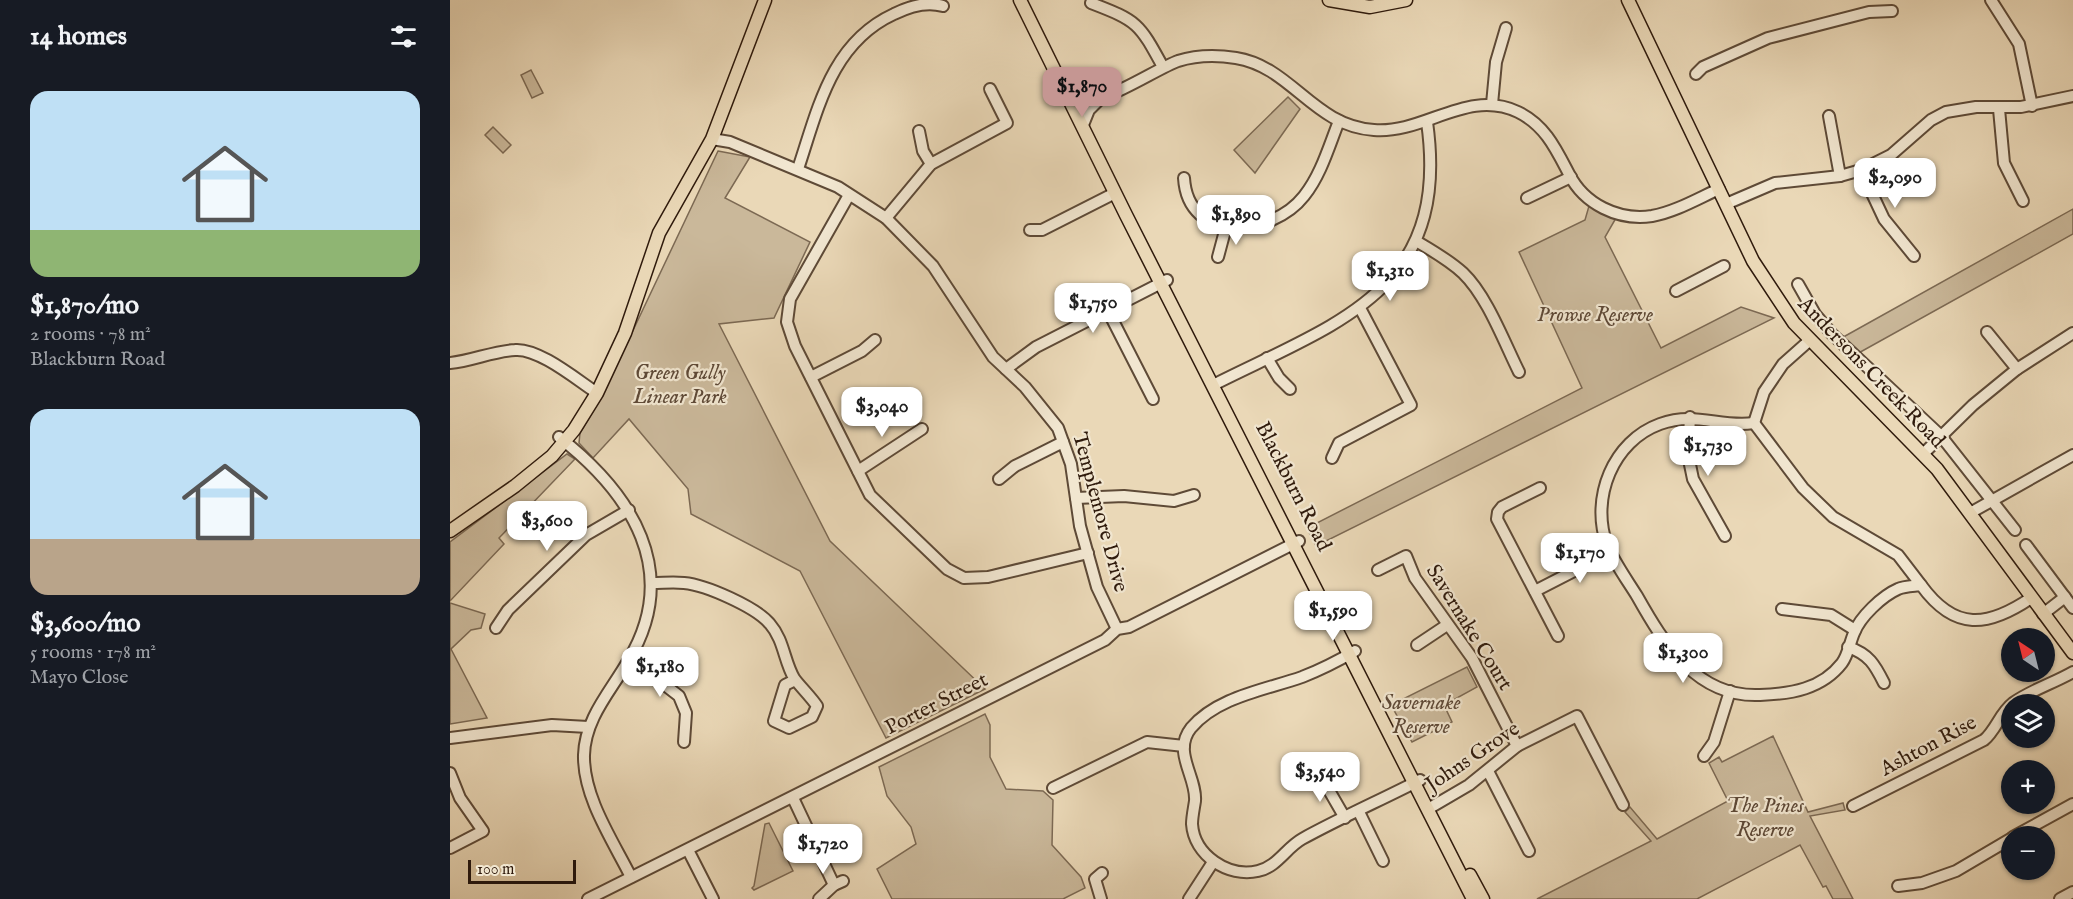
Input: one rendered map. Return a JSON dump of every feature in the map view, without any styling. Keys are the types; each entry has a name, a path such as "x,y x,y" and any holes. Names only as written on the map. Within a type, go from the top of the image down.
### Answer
{"main road":[{"path":"450,529 537,470 562,440 594,391 619,348 653,256 716,141 765,0"},
{"name":"Blackburn Road","path":"1020,0 1115,193 1164,282 1417,782 1483,899"},
{"path":"1329,0 1370,7 1406,0"},
{"name":"Andersons Creek Road","path":"1628,0 1753,261 1794,323 1923,454 1970,513 2073,653"},
{"name":"Blackburn Road","path":"1083,124 1133,212 1164,282"},
{"name":"Blackburn Road","path":"1431,807 1473,899"}],"street":[{"path":"1991,0 2019,44 2032,106"},
{"path":"798,169 827,82 851,45 876,24 901,10 927,3 943,6"},
{"path":"1091,3 1127,17 1136,24 1145,34 1163,67"},
{"path":"1696,74 1703,67 1756,41 1869,12 1892,11"},
{"path":"1492,104 1496,62 1506,28"},
{"path":"1071,100 1080,104 1099,100 1163,67 1208,56 1255,63 1270,70 1328,116 1375,130 1395,130 1427,122 1466,106 1492,104 1518,112 1544,131 1552,140 1571,177 1584,194 1596,205 1629,216 1653,216 1719,189"},
{"path":"886,218 931,164 1007,123 990,89"},
{"path":"1726,204 1775,183 1840,176 1861,170 1891,155 1931,120 1946,112 1976,107 1999,109 2032,106 2073,96"},
{"path":"1083,124 1089,110 1099,100"},
{"path":"1999,109 2004,163 2023,201"},
{"path":"1829,116 1840,176"},
{"path":"1184,178 1185,188 1193,205 1202,214 1226,227 1262,224 1288,211 1314,182 1339,121"},
{"path":"1216,384 1360,309 1382,290 1416,241 1431,187 1427,122"},
{"path":"919,131 923,150 931,164"},
{"name":"Templemore Drive","path":"716,141 798,169 849,195 886,218 933,266 993,357 1025,387 1058,428 1071,464 1076,498 1097,586 1117,629"},
{"path":"1861,170 1884,219 1914,256"},
{"path":"1527,198 1571,177"},
{"path":"1030,230 1042,230 1115,193"},
{"path":"849,195 790,299 788,309 790,333 870,495 947,569 964,578 988,577 1088,553"},
{"path":"1218,257 1226,227"},
{"path":"1416,241 1442,256 1465,275 1479,296 1519,372"},
{"path":"1676,291 1724,266"},
{"path":"1006,369 1036,347 1164,282"},
{"path":"1798,284 1815,314 1832,334 1941,436 2015,530"},
{"path":"1332,458 1339,444 1411,405 1360,309"},
{"path":"1108,311 1153,399"},
{"path":"1988,332 2017,369"},
{"path":"1923,454 1972,405 2017,369 2073,333"},
{"path":"811,377 862,351 875,340"},
{"path":"1754,423 1764,392 1784,364 1810,340"},
{"path":"450,363 470,361 516,349 542,358 594,391"},
{"path":"1268,357 1279,378 1290,389"},
{"path":"1754,423 1742,425 1690,417 1659,425 1625,446 1608,473 1601,508 1607,544 1661,638 1686,669 1720,690 1758,696 1796,692 1820,683 1843,662 1855,630 1872,609 1898,588 1921,585"},
{"path":"1690,417 1688,454 1693,479 1725,536"},
{"path":"1754,423 1803,488 1833,517 1898,555 1930,598 1948,612 1972,620 1990,621 2007,614 2031,598"},
{"path":"858,471 922,429"},
{"path":"562,440 602,474 629,510 647,552 652,583 649,604 630,658 588,727 584,756 588,782 631,877"},
{"path":"999,479 1015,466 1063,442"},
{"path":"1970,513 2073,455"},
{"path":"1540,488 1502,507 1497,519 1558,636"},
{"path":"1076,498 1124,496 1174,501 1194,495"},
{"path":"496,628 508,610 586,535 629,510"},
{"name":"Porter Street","path":"594,898 631,877 1105,640 1117,629 1129,627 1296,543"},
{"path":"2026,545 2073,608"},
{"path":"1535,591 1611,552"},
{"name":"Savernake Court","path":"1378,570 1406,556 1414,578 1472,658 1517,746"},
{"path":"652,583 686,583 712,591 742,605 770,623 784,646 795,680 803,685 818,706 812,717 789,728 774,721 785,686 795,680"},
{"path":"2043,614 2066,597"},
{"path":"1782,609 1831,615 1855,630"},
{"path":"1417,645 1447,625"},
{"path":"1848,648 1863,652 1884,683"},
{"path":"1352,653 1304,676 1214,707 1190,729 1184,746 1186,770 1196,789 1192,825 1201,849 1213,862 1237,872 1258,871 1275,863 1300,840 1417,782"},
{"path":"630,658 679,696 686,713 684,742"},
{"name":"Ashton Rise","path":"1853,806 1984,740 1992,733 2002,715 2013,703 2073,672"},
{"path":"1704,756 1714,742 1730,691"},
{"name":"Johns Grove","path":"1431,807 1488,771 1517,746 1577,716 1623,805"},
{"path":"450,738 552,725 588,727"},
{"path":"1053,788 1147,742 1184,746"},
{"path":"1488,771 1529,850"},
{"path":"450,773 460,798 483,831 450,848"},
{"path":"1319,773 1345,818"},
{"path":"792,798 839,883 819,899"},
{"path":"2032,826 2073,804"},
{"path":"1359,812 1383,861"},
{"path":"1898,886 1922,883 1956,871 2001,844"},
{"path":"688,850 713,899"},
{"path":"1189,899 1213,862"},
{"path":"1101,899 1095,879 1102,873"},
{"path":"2060,899 2073,892"}],"green space":[{"path":"531,70 543,93 532,98 521,75"},
{"path":"1288,97 1300,109 1255,173 1234,150"},
{"path":"493,127 511,145 503,153 485,135"},
{"name":"Green Gully Linear Park","path":"718,151 750,157 725,198 810,242 774,318 719,324 830,541 985,689 886,738 800,571 691,514 688,489 629,419 593,458 579,443 580,433 601,398"},
{"name":"Prowse Reserve","path":"1589,206 1616,218 1605,237 1661,348 1741,307 1774,318 1316,546 1307,528 1582,388 1519,252 1585,220"},
{"path":"2073,209 2073,234 1855,355 1838,340"},
{"path":"567,454 575,459 499,538 504,544 450,601 450,542"},
{"path":"450,603 485,614 481,628 471,630 451,649 487,718 450,724"},
{"name":"Savernake Reserve","path":"1467,667 1477,687 1444,705 1452,722 1412,742 1391,705"},
{"path":"985,714 990,725 990,757 1006,789 1043,791 1053,800 1052,845 1081,877 1085,888 1063,899 892,899 877,869 916,844 911,827 887,796 879,767"},
{"name":"The Pines Reserve","path":"1773,736 1808,812 1843,803 1845,810 1810,816 1853,899 1833,899 1826,886 1823,887 1800,845 1697,899 1537,899 1651,841 1625,812 1630,807 1657,839 1728,801 1709,763 1719,757 1722,762"},
{"path":"769,823 793,871 754,890 752,888 765,824"}]}
